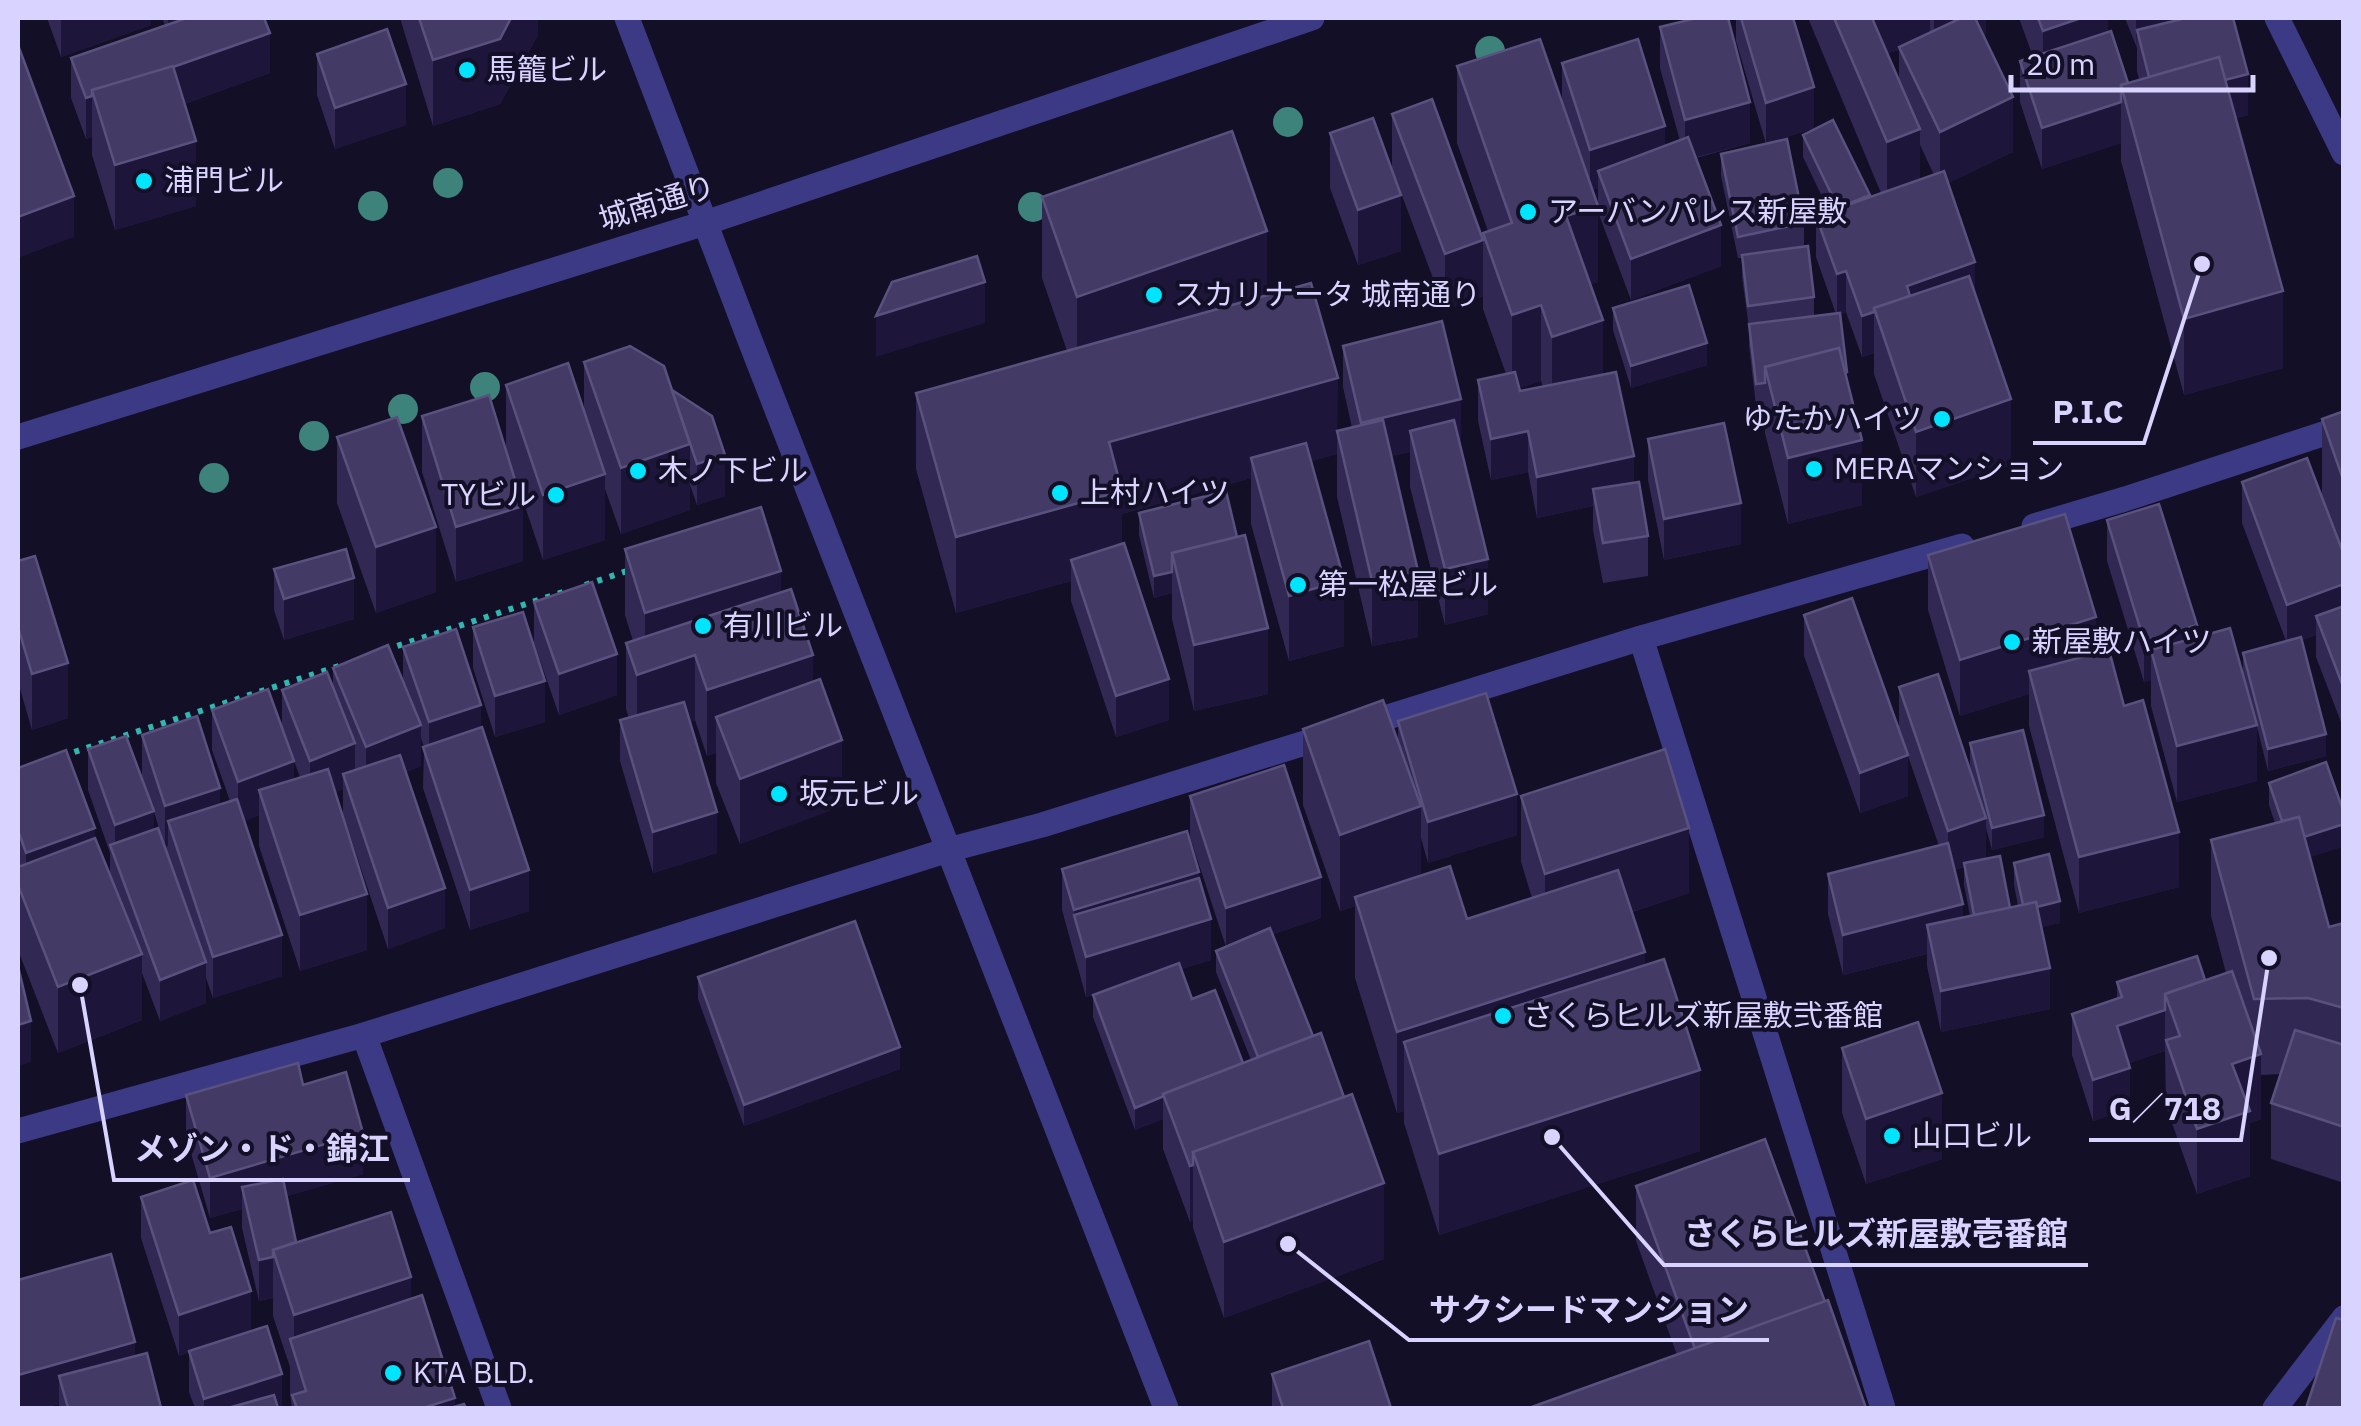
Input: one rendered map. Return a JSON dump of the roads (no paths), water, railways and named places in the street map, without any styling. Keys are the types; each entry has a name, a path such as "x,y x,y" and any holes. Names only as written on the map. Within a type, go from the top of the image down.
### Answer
{"street":[{"path":"627,18 1166,1408"},
{"name":"城南通り","path":"18,438 704,223 1312,18"},
{"path":"2277,18 2344,152"},
{"path":"2014,531 2344,428"},
{"path":"18,1132 364,1034 1642,638 1976,542"},
{"path":"1642,638 1883,1408"},
{"path":"364,1034 499,1408"},
{"path":"2275,1408 2344,1318"}],"place":[{"name":"馬籠ビル","path":"467,70"},
{"name":"浦門ビル","path":"144,181"},
{"name":"アーバンパレス新屋敷","path":"1528,212"},
{"name":"P.I.C","path":"2202,264"},
{"name":"スカリナータ 城南通り","path":"1154,295"},
{"name":"ゆたかハイツ","path":"1942,419"},
{"name":"MERAマンション","path":"1814,469"},
{"name":"木ノ下ビル","path":"638,471"},
{"name":"上村ハイツ","path":"1060,493"},
{"name":"TYビル","path":"556,495"},
{"name":"第一松屋ビル","path":"1298,585"},
{"name":"有川ビル","path":"703,626"},
{"name":"新屋敷ハイツ","path":"2012,642"},
{"name":"坂元ビル","path":"779,794"},
{"name":"G／718","path":"2269,958"},
{"name":"メゾン・ド・錦江","path":"80,985"},
{"name":"さくらヒルズ新屋敷弐番館","path":"1503,1016"},
{"name":"山口ビル","path":"1892,1136"},
{"name":"さくらヒルズ新屋敷壱番館","path":"1552,1137"},
{"name":"サクシードマンション","path":"1288,1244"},
{"name":"KTA BLD.","path":"393,1373"}]}
